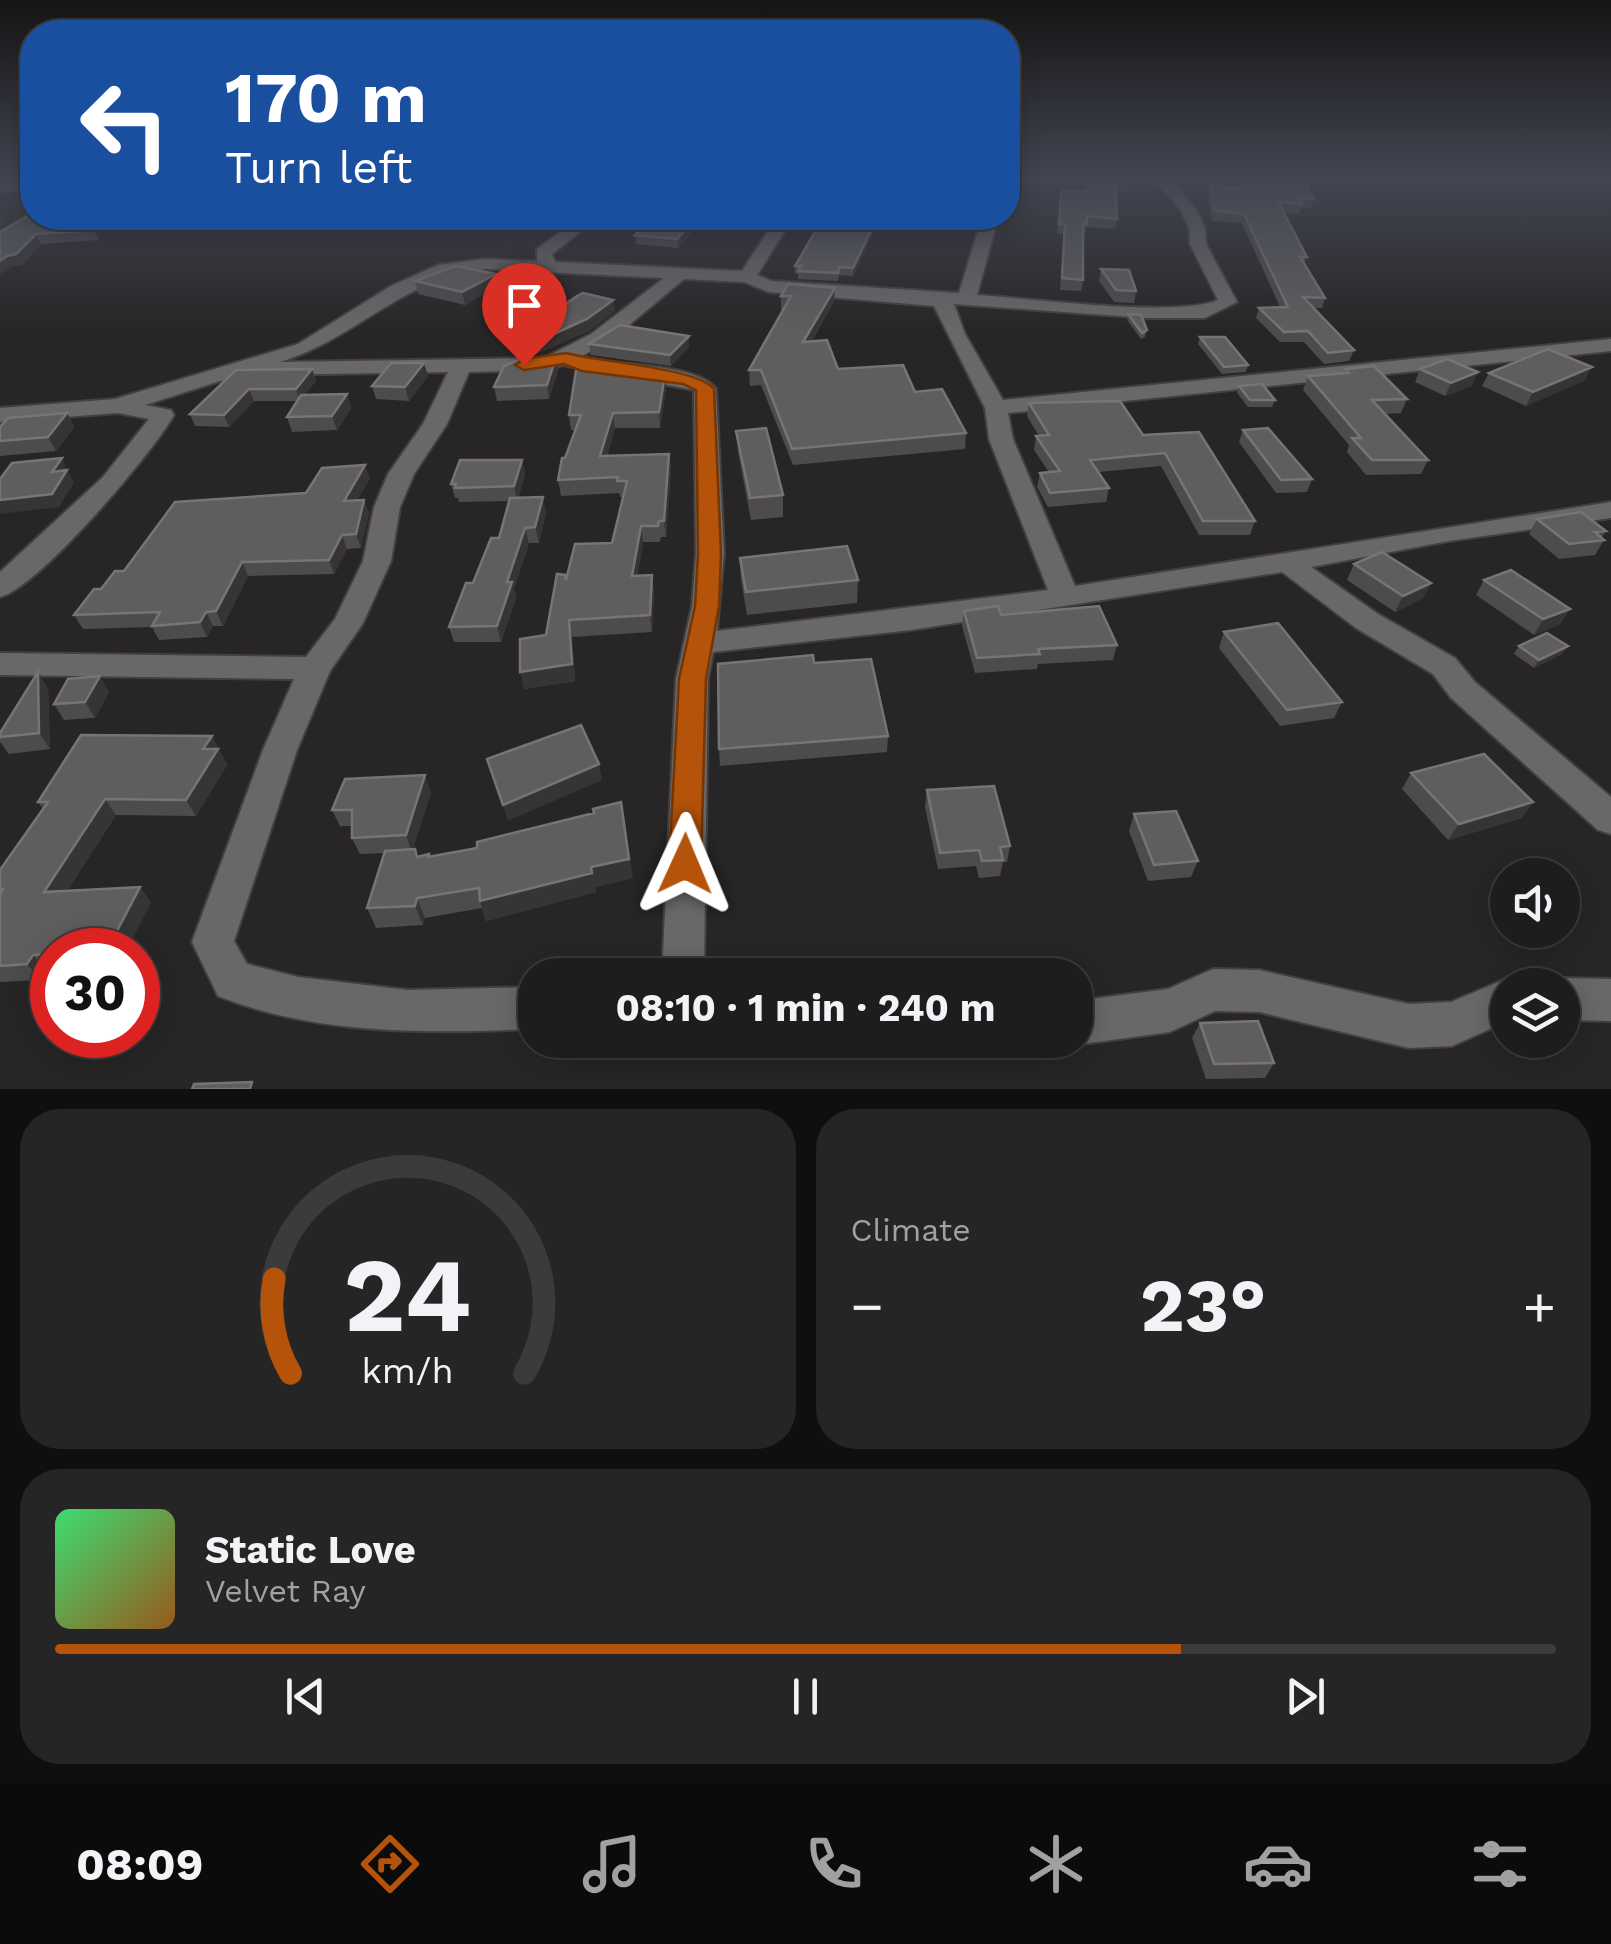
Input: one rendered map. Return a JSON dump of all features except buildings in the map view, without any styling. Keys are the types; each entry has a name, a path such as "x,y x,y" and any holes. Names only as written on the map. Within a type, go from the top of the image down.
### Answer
{"street":[{"path":"0,415 117,406 305,348 398,290 444,269 484,264 747,278 770,286 1147,312 1205,312 1224,306 1226,296 1198,244 1198,229"},
{"path":"548,268 543,253 574,230"},
{"path":"747,278 777,230"},
{"path":"967,298 987,230"},
{"path":"218,374 546,364 566,358 677,277"},
{"path":"923,297 940,302 949,310 956,334 996,408 1001,439 1064,595"},
{"path":"996,408 1092,395 1165,393 1611,345"},
{"path":"566,358 582,365 684,379 700,383 705,389 710,554 701,643 692,679 683,958"},
{"path":"462,366 434,424 400,474 386,507 376,561 348,623 315,668 280,750 212,942 233,981 298,998 408,1012 518,1009"},
{"path":"0,588 131,461 153,435 162,416 117,406"},
{"path":"701,643 911,620 1611,510"},
{"path":"1580,514 1611,533"},
{"path":"1286,562 1367,621 1444,666 1463,690 1611,820"},
{"path":"0,664 315,668"},
{"path":"1093,1021 1170,1010 1213,990 1259,990 1409,1026 1452,1024 1490,1007"},
{"path":"1580,999 1611,1000"}],"route":[{"path":"524,365 566,358 582,365 684,379 700,383 705,389 710,554 707,606 692,679 685,864"}]}
